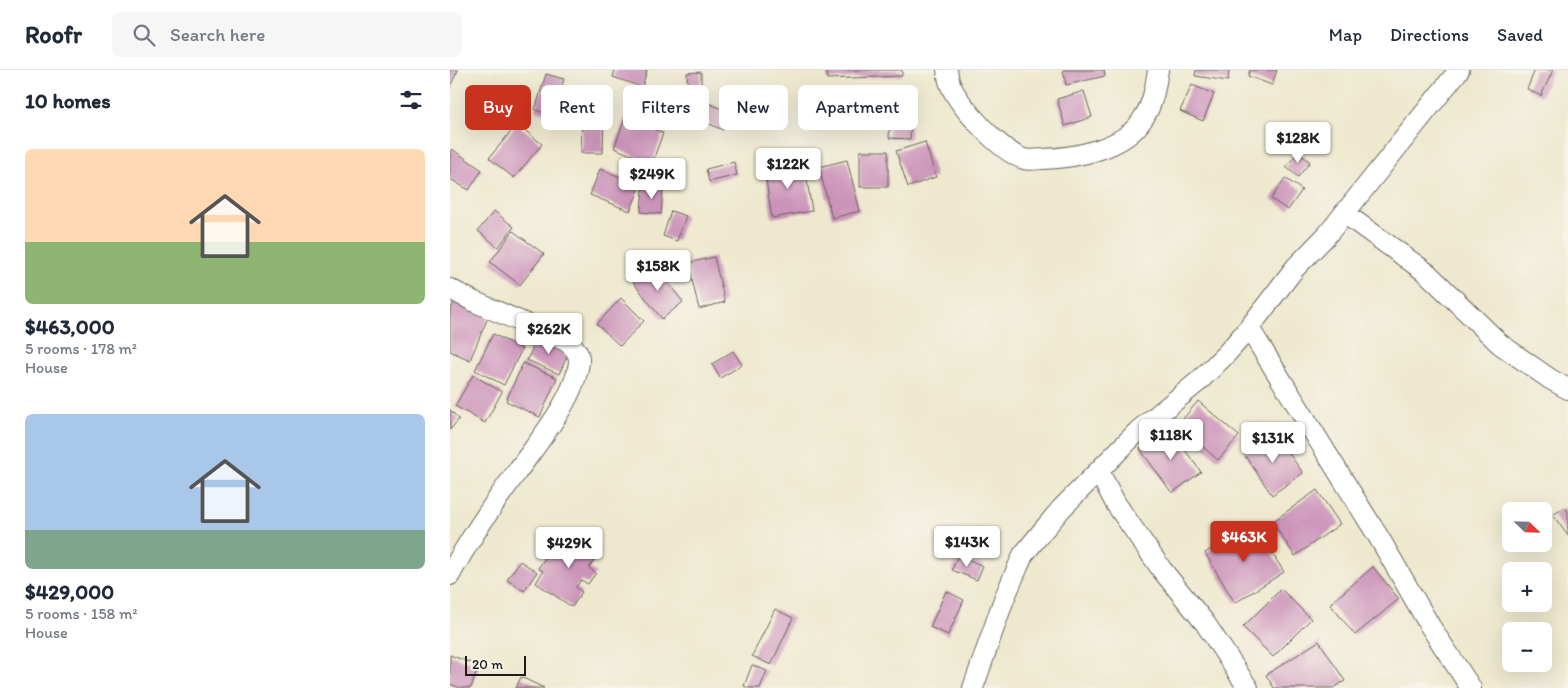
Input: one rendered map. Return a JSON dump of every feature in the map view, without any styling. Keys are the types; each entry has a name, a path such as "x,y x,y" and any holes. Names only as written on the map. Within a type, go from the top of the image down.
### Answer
{"street":[{"path":"948,70 950,83 974,120 1008,152 1026,160 1064,158 1104,148 1123,138 1141,122 1150,106 1158,70"},
{"path":"973,688 1004,599 1024,555 1061,509 1138,431 1199,381 1227,353 1249,328 1295,268 1327,235 1459,70"},
{"path":"1344,213 1427,273 1500,344 1550,379 1568,389"},
{"path":"450,289 475,302 566,341 574,347 580,360 575,378 561,409 478,526 450,575"},
{"path":"1249,328 1381,541 1430,626 1471,688"},
{"path":"1099,472 1116,504 1162,570 1205,622 1248,688"}],"building":[{"path":"450,70 458,70 450,87"},
{"path":"615,70 647,70 643,85 636,85 613,77"},
{"path":"827,70 902,70 902,76 827,79"},
{"path":"1063,70 1104,70 1105,76 1066,85"},
{"path":"1196,70 1229,70 1228,81 1195,76"},
{"path":"1250,70 1277,70 1272,85 1248,76"},
{"path":"1535,70 1553,70 1541,96 1527,89"},
{"path":"701,72 701,85 688,85 687,73"},
{"path":"546,74 564,79 562,85 543,85"},
{"path":"1192,85 1214,94 1203,121 1180,111"},
{"path":"541,90 541,112 535,110"},
{"path":"1084,91 1092,117 1065,126 1057,99"},
{"path":"709,103 719,108 719,128 709,124"},
{"path":"623,123 623,130 655,130 663,133 652,163 614,148"},
{"path":"512,130 524,130 542,144 514,178 489,158"},
{"path":"582,130 604,130 603,153 581,153"},
{"path":"889,130 910,130 910,139 889,138"},
{"path":"925,142 936,177 908,187 896,151"},
{"path":"452,149 482,170 469,190 450,179 450,152"},
{"path":"860,151 888,151 888,187 860,187"},
{"path":"1298,152 1310,162 1298,177 1286,167"},
{"path":"847,160 860,211 832,218 819,167"},
{"path":"734,162 737,175 709,182 706,169"},
{"path":"804,162 812,211 772,218 764,168"},
{"path":"600,169 641,185 630,211 590,195"},
{"path":"1285,178 1302,190 1288,210 1271,199"},
{"path":"643,187 663,188 661,214 641,212"},
{"path":"494,211 514,227 498,247 478,231"},
{"path":"671,211 686,216 677,241 663,236"},
{"path":"513,231 544,254 520,285 490,262"},
{"path":"714,257 725,302 699,309 688,263"},
{"path":"654,265 683,302 662,319 633,282"},
{"path":"621,298 644,321 620,346 597,324"},
{"path":"455,300 489,315 470,360 450,351 450,312"},
{"path":"493,334 522,349 504,385 475,370"},
{"path":"538,336 570,350 559,374 527,360"},
{"path":"733,351 742,365 720,378 712,364"},
{"path":"523,363 557,378 540,417 506,401"},
{"path":"473,375 502,392 485,423 455,406"},
{"path":"1198,401 1239,436 1218,460 1178,425"},
{"path":"450,410 459,419 450,430"},
{"path":"1169,428 1201,472 1172,493 1140,449"},
{"path":"1274,432 1303,473 1272,495 1244,454"},
{"path":"1317,490 1340,524 1295,556 1272,522"},
{"path":"1565,507 1568,512 1568,536 1553,515"},
{"path":"1253,523 1284,572 1235,603 1205,553"},
{"path":"574,531 601,550 589,568 596,573 588,584 581,580 576,587 582,592 572,607 536,583 543,571 538,568 551,550 558,555"},
{"path":"958,555 983,566 977,580 952,570"},
{"path":"520,561 537,572 524,591 507,580"},
{"path":"1373,567 1399,599 1355,635 1330,604"},
{"path":"1281,589 1311,619 1273,657 1243,627"},
{"path":"946,591 964,600 948,635 930,627"},
{"path":"775,609 793,618 771,665 752,656"},
{"path":"1319,641 1345,681 1333,688 1274,688 1266,675"},
{"path":"450,655 479,666 471,688 460,688 450,684"},
{"path":"752,665 767,671 760,688 744,686"},
{"path":"521,677 544,688 516,688"}]}
